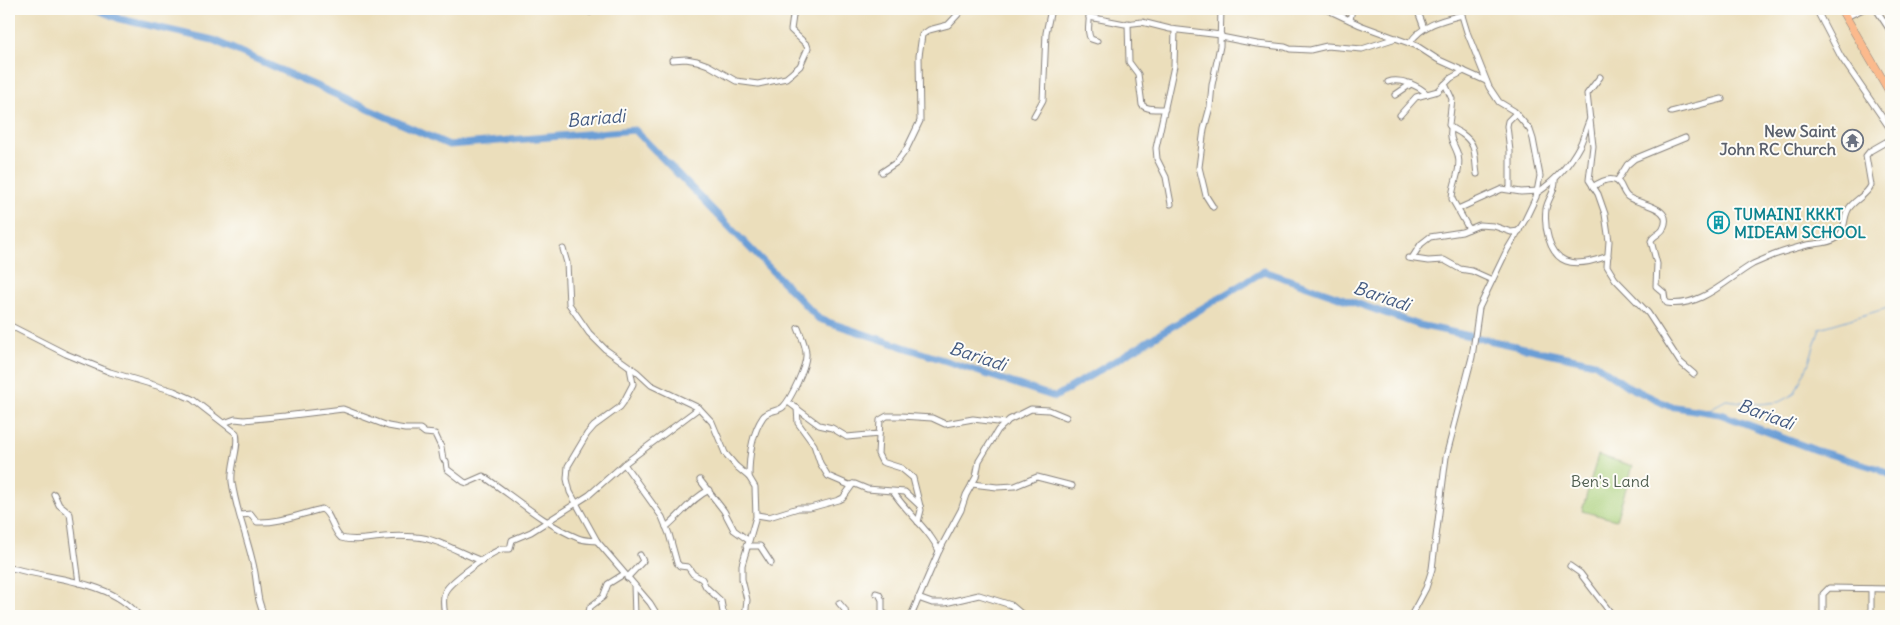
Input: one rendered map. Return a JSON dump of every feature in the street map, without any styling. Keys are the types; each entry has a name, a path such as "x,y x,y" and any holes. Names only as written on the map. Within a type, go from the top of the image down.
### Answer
{"highway":[{"path":"1841,9 1891,94"}],"street":[{"path":"672,60 686,59 697,61 743,83 763,84 786,78 800,66 808,48 791,30 794,9"},
{"path":"882,172 897,162 906,150 920,121 919,56 922,35 929,30 948,25 963,9"},
{"path":"1034,116 1043,100 1046,33 1051,9"},
{"path":"1088,9 1088,35 1091,39 1097,41"},
{"path":"1213,207 1204,189 1199,167 1221,36 1222,9"},
{"path":"1326,9 1335,11 1350,20 1410,44 1486,81"},
{"path":"1350,20 1352,9"},
{"path":"1417,9 1424,28"},
{"path":"1816,9 1841,57 1891,130"},
{"path":"1846,17 1863,9"},
{"path":"1876,9 1891,32"},
{"path":"1410,44 1416,34 1424,28 1461,12 1486,81 1499,102 1516,113 1530,130 1534,139 1540,176 1537,192 1519,231 1479,308 1472,357 1448,446 1432,570 1426,588 1411,616"},
{"path":"1089,17 1128,23 1142,22 1175,30 1284,47 1290,50 1310,50 1327,46 1362,49 1396,38"},
{"path":"1128,23 1129,62 1138,74 1142,105 1153,109 1165,108"},
{"path":"1171,204 1166,177 1157,154 1158,134 1174,66 1175,30"},
{"path":"1400,115 1416,97 1438,91 1451,78 1464,71"},
{"path":"1600,77 1587,94 1593,146 1589,180 1605,214 1609,241 1607,266 1615,279 1648,313 1680,362 1694,374"},
{"path":"1388,82 1396,80 1411,84 1428,94"},
{"path":"1395,95 1411,84"},
{"path":"1445,84 1452,99 1449,125 1451,129 1450,139 1458,156 1459,166 1452,199 1469,229"},
{"path":"1671,112 1722,98"},
{"path":"1510,189 1510,151 1507,126 1510,118 1516,113"},
{"path":"1458,209 1498,190 1510,189 1521,192 1537,192 1555,180 1580,145 1590,118"},
{"path":"1451,129 1461,133 1474,146 1477,174"},
{"path":"1617,181 1627,165 1634,159 1686,138"},
{"path":"1593,187 1612,179 1617,181 1628,197 1661,211 1664,218 1664,227 1651,241 1656,259 1656,286 1664,293 1667,303 1683,303 1706,295 1752,265 1775,254 1794,248 1829,242 1837,238 1844,228 1847,212 1850,207 1871,185 1866,156 1870,151 1891,139"},
{"path":"1555,180 1555,190 1546,208 1545,222 1545,230 1555,251 1560,258 1567,262 1577,263 1608,256"},
{"path":"1492,280 1472,271 1460,269 1444,260 1428,261 1410,258 1427,238 1479,225 1507,231 1519,231"},
{"path":"563,249 567,263 569,304 596,340 651,385 699,408 712,422 725,453 749,477 755,488 757,515 747,543 741,572 748,600 745,616"},
{"path":"9,325 66,354 110,372 174,390 192,399 236,433 238,438 232,483 254,566 259,604 265,616"},
{"path":"749,477 751,452 761,419 766,414 778,410 788,402 806,356 803,340 798,328"},
{"path":"630,368 634,384 622,405 594,426 568,466 566,479 570,492 597,541 658,616"},
{"path":"788,402 819,425 832,428 847,437 878,434"},
{"path":"445,616 445,592 455,581 501,549 510,549 512,540 531,532 577,504 624,464 699,408"},
{"path":"797,408 798,422 814,445 825,473 834,479 867,489 905,492 920,507"},
{"path":"224,423 235,419 244,420 343,409 388,426 420,429 425,433 436,436 443,458 446,461 447,469 466,483 483,476 547,521 579,538 597,541"},
{"path":"911,616 939,551 976,477 979,460 998,430 1006,423 1031,409 1049,410 1066,417"},
{"path":"918,522 921,510 912,476 901,468 880,460 878,454 878,434 880,420 887,416 932,418 945,424 973,419 1006,423"},
{"path":"624,464 651,501 666,527 677,563 680,566 688,567 693,574 702,579 706,587 721,601 723,612 727,616"},
{"path":"972,484 997,487 1015,486 1037,477 1072,486"},
{"path":"700,480 724,511 734,530 747,543 760,546 771,563"},
{"path":"757,515 769,517 798,508 810,508 839,500 844,497 853,484"},
{"path":"666,527 681,514 689,503 709,490"},
{"path":"894,492 902,505 918,522 939,551"},
{"path":"54,494 59,505 70,514 78,583"},
{"path":"241,515 251,514 257,522 264,522 288,519 322,509 326,511 334,529 341,538 354,540 384,537 418,537 437,542 482,561"},
{"path":"588,616 590,607 603,597 607,585 625,576 643,562 640,555"},
{"path":"1570,566 1580,573 1613,616"},
{"path":"9,568 16,568 100,589 115,595 131,606 139,616"},
{"path":"634,585 635,616"},
{"path":"1871,588 1871,616"},
{"path":"1823,616 1823,594 1826,589 1891,588"},
{"path":"876,593 879,594 882,600 882,612 888,616"},
{"path":"918,598 932,603 945,603 979,595 1011,605 1024,616"},
{"path":"839,604 845,610 846,616"}],"green space":[{"name":"Ben's Land","path":"1598,455 1633,466 1616,520 1582,511"}],"waterway":[{"name":"Bariadi","path":"96,9 120,19 213,40 449,145 635,130 819,319 1055,397 1264,271 1419,325 1594,363 1627,386 1669,406 1720,414 1815,450 1876,468 1891,475"},
{"path":"1706,411 1726,400 1760,404 1779,402 1794,394 1808,365 1820,328 1891,307"}],"place":[{"name":"New Saint John RC Church","path":"1852,140"},
{"name":"TUMAINI KKKT MIDEAM SCHOOL","path":"1718,223"}]}
